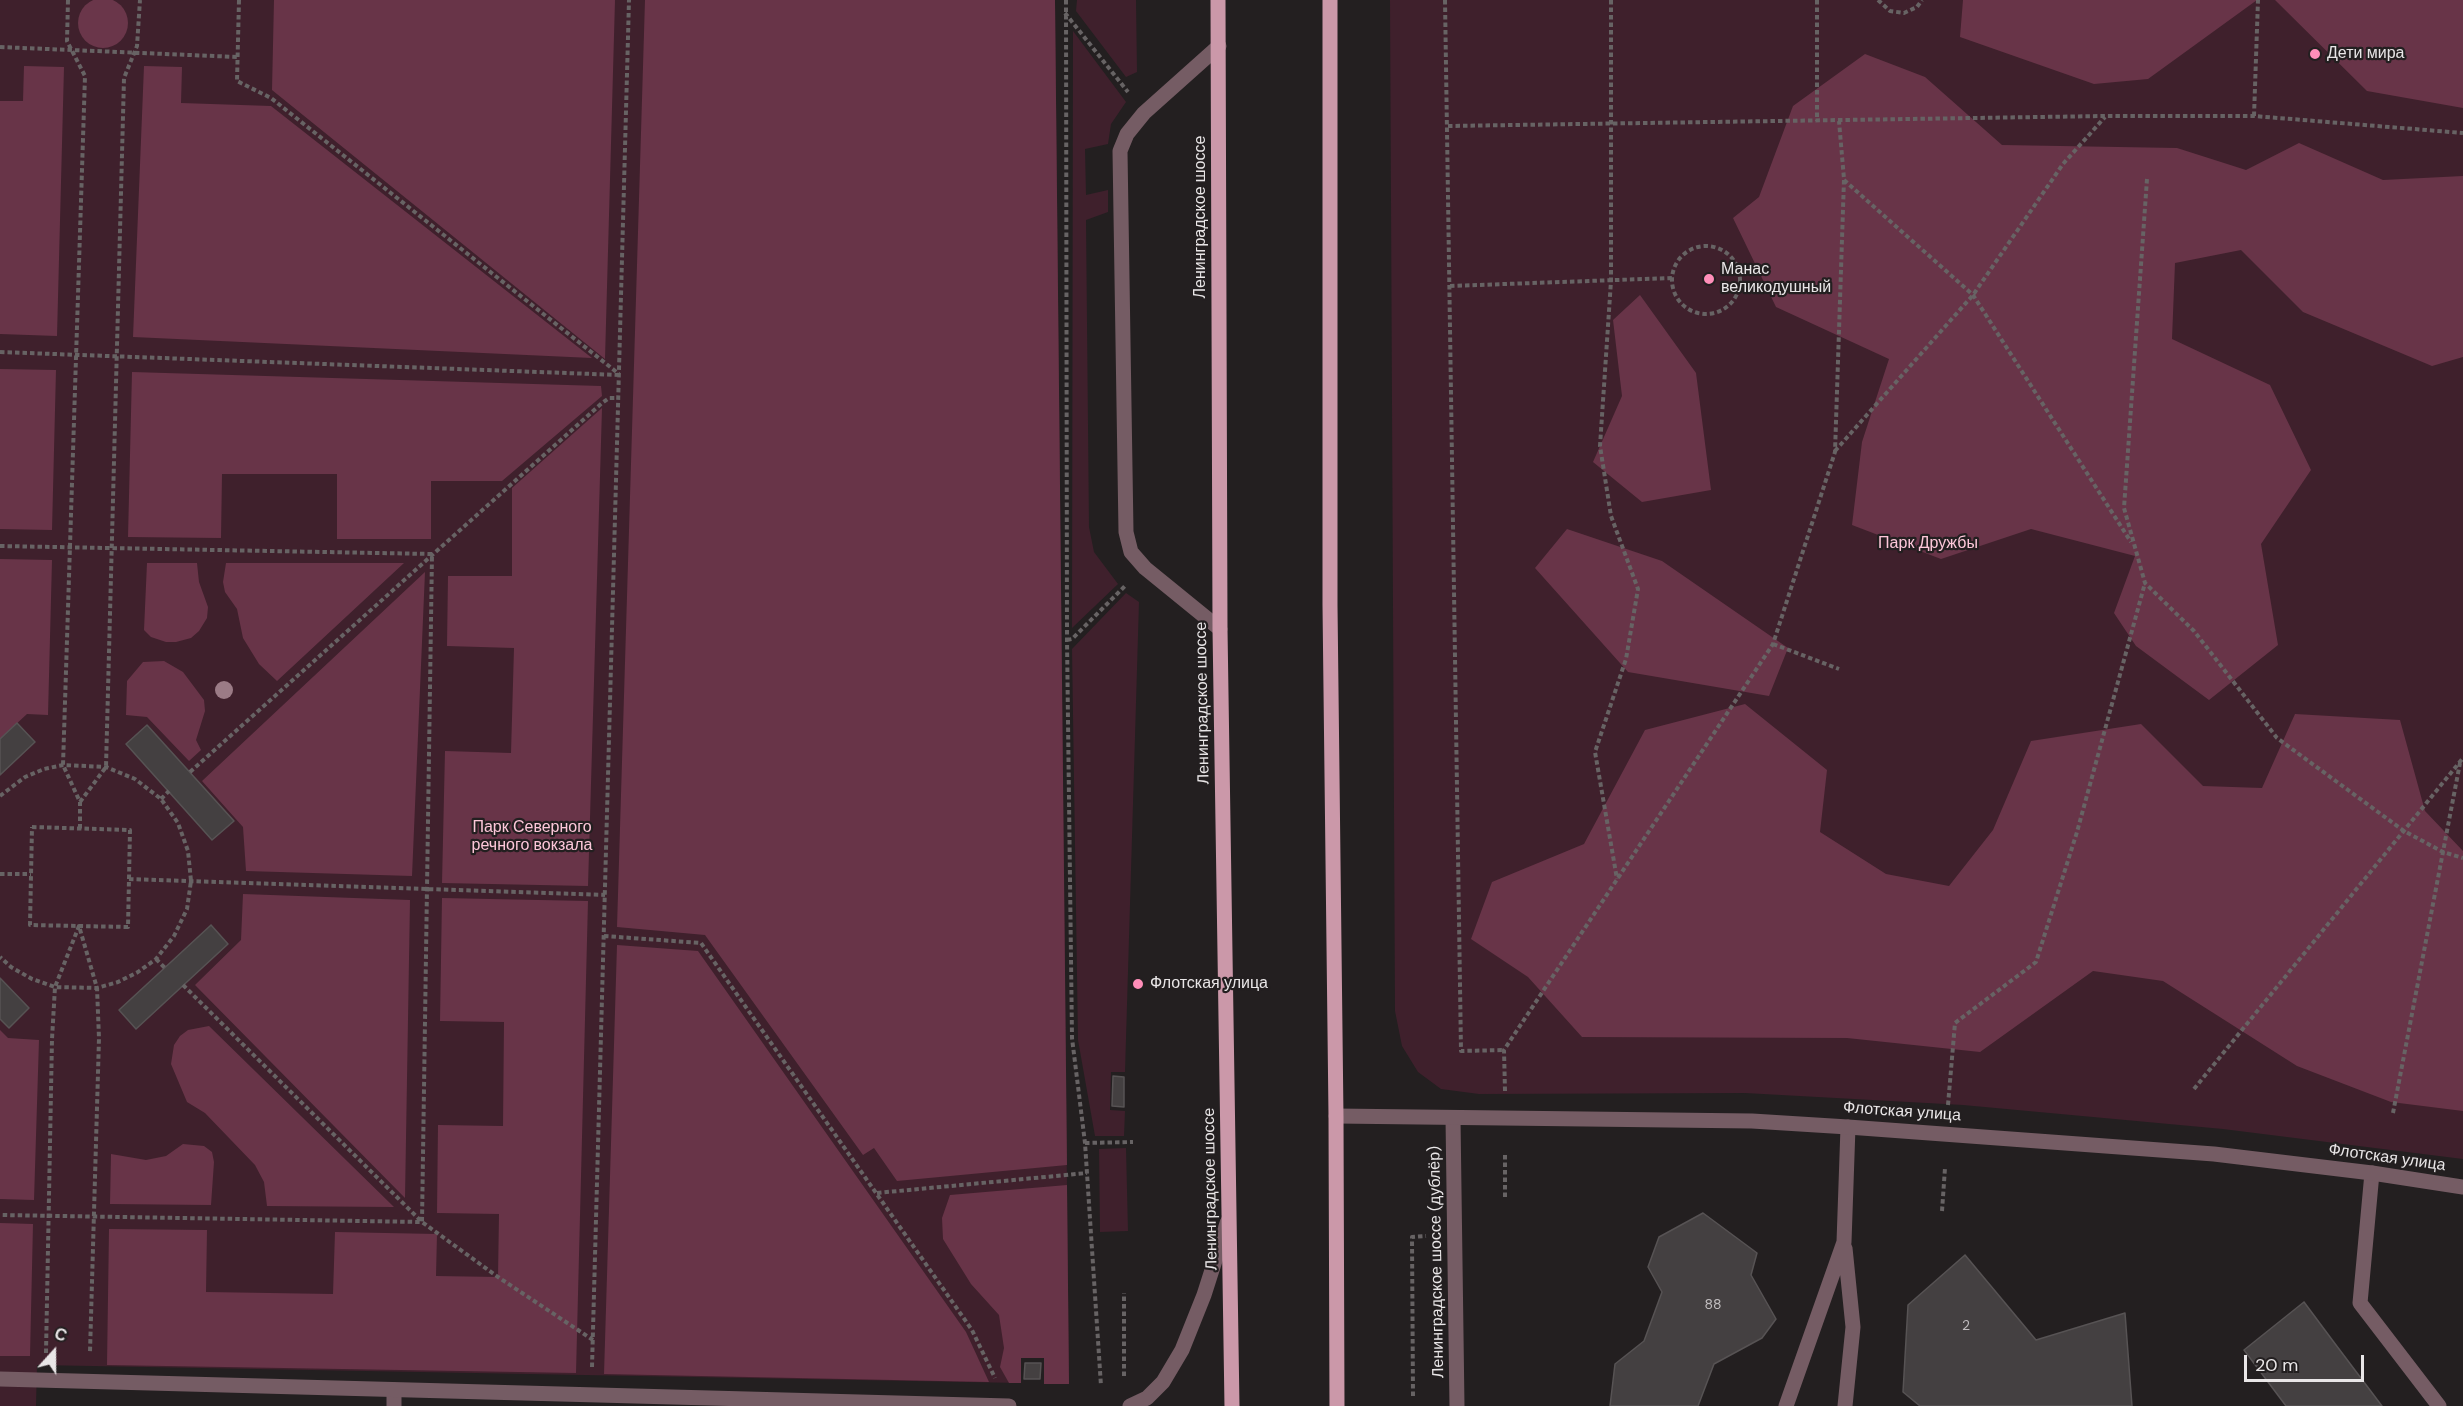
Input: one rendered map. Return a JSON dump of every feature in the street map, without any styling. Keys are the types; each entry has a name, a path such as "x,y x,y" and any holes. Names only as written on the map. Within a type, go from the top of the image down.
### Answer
{"main road":[{"name":"Ленинградское шоссе","path":"1218,0 1220,628 1232,1406"},
{"path":"1330,0 1330,605 1337,1406"}],"street":[{"path":"1218,46 1144,113 1127,134 1120,151 1126,532 1131,552 1145,568 1220,628"},
{"name":"Флотская улица","path":"1336,1116 1752,1121 1848,1126 2214,1154 2372,1173 2463,1187"},
{"name":"Ленинградское шоссе (дублёр)","path":"1453,1118 1457,1406"},
{"path":"1845,1406 1853,1327 1844,1242 1848,1126"},
{"path":"2372,1173 2360,1303 2439,1406"},
{"path":"1130,1406 1147,1398 1163,1382 1182,1350 1204,1295 1229,1217"},
{"path":"1786,1406 1844,1242"},
{"path":"0,1379 1008,1406"},
{"path":"394,1390 394,1406"}],"path":[{"path":"68,0 67,41 85,76 63,765 80,802 80,829"},
{"path":"80,802 106,767 124,78 137,46 140,0"},
{"path":"239,0 237,81 271,98 620,375"},
{"path":"592,1374 629,0"},
{"path":"1066,0 1064,13 1067,640 1072,1038 1086,1143 1101,1386"},
{"path":"1445,0 1461,1051 1504,1050"},
{"path":"1611,0 1611,281 1600,446 1611,516 1638,589 1626,659 1594,753 1617,879"},
{"path":"1817,0 1817,122"},
{"path":"1878,0 1890,11 1904,13 1917,7 1922,0"},
{"path":"2253,116 2258,0"},
{"path":"1064,13 1144,113"},
{"path":"0,48 237,57"},
{"path":"1448,126 2105,116 2253,116 2463,133"},
{"path":"1835,452 1973,294 2063,164 2105,116"},
{"path":"1505,1097 1504,1050 1773,645 1835,452 1844,179 1839,121"},
{"path":"1844,179 1973,294 2134,546"},
{"path":"2147,179 2124,508 2145,583 2194,631 2277,738 2404,831 2443,852 2463,858"},
{"path":"1700,246 1715,247 1728,255 1737,267 1740,282 1737,296 1726,308 1712,314 1697,313 1684,306 1675,294 1672,279 1676,264 1686,253 1700,246"},
{"path":"1450,286 1672,279"},
{"path":"0,352 620,375"},
{"path":"190,772 602,403 609,398 618,398"},
{"path":"0,546 432,554"},
{"path":"422,1222 432,554"},
{"path":"1067,640 1072,639 1145,568"},
{"path":"1948,1104 1955,1023 2036,962 2077,832 2145,583"},
{"path":"1773,645 1839,669"},
{"path":"2194,1089 2462,759"},
{"path":"2393,1113 2462,759"},
{"path":"0,796 25,777 44,769 63,765 106,767 135,779 161,799 178,824 188,851 191,881 187,909 174,936 156,959 138,972 118,982 96,988 55,987 32,979 11,967 0,957"},
{"path":"161,799 169,791"},
{"path":"32,827 80,829 130,830 128,927 30,925 32,827"},
{"path":"0,874 31,874"},
{"path":"129,879 604,895"},
{"path":"46,1353 47,1216 55,987 79,926"},
{"path":"79,926 96,988 99,1038 90,1352"},
{"path":"604,936 701,943 972,1330 1008,1406"},
{"path":"156,959 165,968"},
{"path":"183,986 422,1222 498,1277 593,1340"},
{"path":"1086,1143 1133,1142"},
{"path":"1504,1197 1505,1155"},
{"path":"1942,1211 1945,1168"},
{"path":"877,1193 1087,1173"},
{"path":"0,1215 422,1222"},
{"path":"1413,1396 1412,1237 1430,1236"},
{"path":"1124,1293 1124,1376"}],"green space":[{"name":"Парк Северного речного вокзала","path":"0,0 1055,0 1069,1384 1044,1384 1044,1358 1021,1358 1021,1383 37,1365 36,1406 0,1406"},
{"path":"274,0 615,0 605,359 272,90"},
{"path":"645,0 1055,0 1067,1165 897,1181 874,1148 863,1155 705,935 617,927"},
{"path":"1077,0 1136,0 1137,72 1126,77 1076,11"},
{"name":"Парк Дружбы","path":"1390,0 2463,0 2463,1159 2223,1129 1963,1105 1745,1093 1479,1094 1441,1089 1418,1072 1402,1046 1395,1011"},
{"path":"1963,0 2257,0 2148,79 2094,84 1960,37"},
{"path":"2275,0 2463,0 2463,108 2367,91"},
{"path":"1073,31 1126,102 1111,124 1108,144 1085,149 1086,195 1108,190 1108,212 1086,220 1089,527 1094,552 1118,584 1072,628"},
{"path":"1865,54 1925,77 2002,145 2177,148 2246,170 2299,143 2383,180 2463,176 2463,357 2432,366 2303,312 2241,250 2175,263 2172,339 2270,385 2311,470 2261,544 2278,645 2209,700 2136,646 2114,613 2135,556 2031,529 1941,559 1852,525 1862,442 1889,359 1776,307 1733,218 1759,197 1793,106"},
{"path":"24,66 64,67 57,336 0,334 0,101 23,101"},
{"path":"144,66 182,67 181,103 271,106 592,358 133,337"},
{"path":"1640,295 1696,373 1711,490 1642,502 1593,462 1622,396 1613,320"},
{"path":"0,369 56,370 52,530 0,529"},
{"path":"132,372 601,386 602,396 502,481 431,481 431,539 337,539 337,474 222,474 221,538 128,537"},
{"path":"602,408 588,886 442,883 445,751 511,753 514,648 447,646 448,576 512,576 512,488"},
{"path":"1567,529 1662,561 1788,648 1769,696 1628,672 1535,568"},
{"path":"0,559 52,560 48,715 27,714 0,739"},
{"path":"147,563 197,563 199,582 208,607 207,618 199,631 191,638 166,642 151,637 144,630"},
{"path":"226,563 404,563 277,681 259,664 243,638 237,609 225,592 223,582"},
{"path":"425,572 412,876 246,871 243,827 202,781"},
{"path":"1126,593 1139,602 1125,1072 1111,1072 1110,1110 1125,1111 1124,1136 1095,1136 1078,1040 1072,649"},
{"path":"164,661 183,672 204,700 205,711 196,740 201,750 189,761 147,717 126,715 127,681 143,662"},
{"path":"1745,704 1827,770 1820,832 1886,874 1949,886 1993,830 2031,741 2141,724 2203,786 2262,788 2295,714 2400,720 2425,811 2463,851 2463,1111 2391,1102 2297,1066 2163,981 2093,971 1980,1052 1847,1038 1582,1037 1528,977 1471,939 1492,882 1584,844 1645,730"},
{"path":"243,894 410,900 405,1198 195,985 241,940"},
{"path":"442,898 588,901 576,1373 107,1365 109,1229 207,1230 206,1292 333,1294 335,1232 437,1234 436,1276 498,1277 499,1214 437,1213 438,1125 503,1126 504,1022 440,1021"},
{"path":"617,945 698,951 966,1332 989,1382 604,1374"},
{"path":"209,1026 394,1207 267,1206 264,1182 255,1165 205,1113 187,1102 171,1064 174,1045 180,1036 188,1030"},
{"path":"0,1030 8,1038 39,1040 34,1200 0,1199"},
{"path":"183,1144 204,1146 212,1152 214,1162 211,1205 110,1204 111,1154 146,1160 166,1156"},
{"path":"1126,1148 1128,1231 1100,1232 1099,1149"},
{"path":"1067,1185 1069,1384 1044,1384 1044,1358 1021,1358 1021,1383 1009,1383 1000,1367 1004,1348 999,1315 971,1284 943,1239 942,1218 950,1195"},
{"path":"0,1223 33,1224 30,1356 0,1356"}],"shaded area":[{"path":"108,-2 121,5 127,13 127,33 121,41 113,47 98,48 85,41 79,33 78,18 85,5 93,-1"}],"building":[{"path":"17,723 35,742 0,775 0,739"},
{"path":"147,725 234,821 212,840 126,744"},
{"path":"211,925 228,944 136,1029 119,1010"},
{"path":"0,978 29,1008 9,1028 0,1019"},
{"path":"1113,1076 1124,1077 1124,1107 1112,1106"},
{"path":"1703,1213 1757,1253 1751,1275 1776,1319 1762,1338 1714,1364 1698,1406 1610,1406 1615,1364 1644,1341 1662,1292 1648,1267 1659,1237"},
{"path":"1965,1255 2036,1340 2125,1313 2132,1406 1920,1406 1903,1392 1908,1305"},
{"path":"2304,1302 2382,1406 2286,1406 2244,1350"},
{"path":"1025,1363 1041,1363 1040,1379 1024,1379"}],"place":[{"name":"Дети мира","path":"2315,54"},
{"name":"Манас великодушный","path":"1709,279"},
{"name":"Флотская улица","path":"1138,984"}]}
